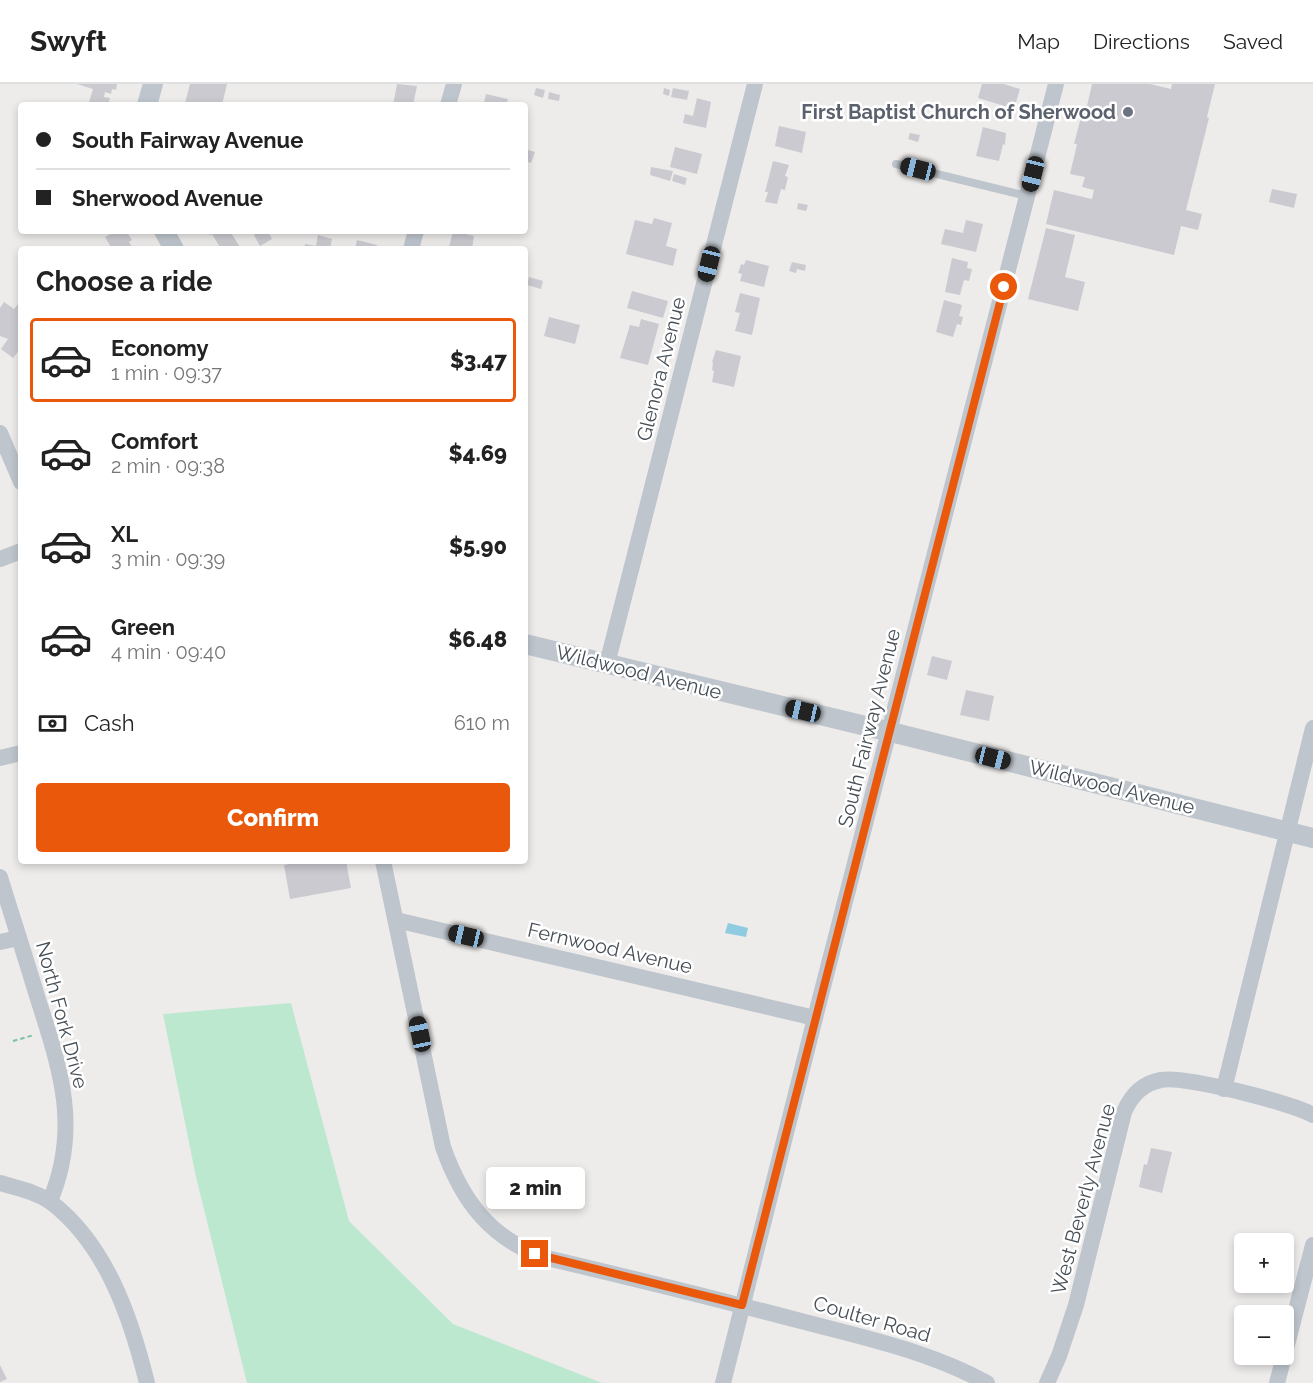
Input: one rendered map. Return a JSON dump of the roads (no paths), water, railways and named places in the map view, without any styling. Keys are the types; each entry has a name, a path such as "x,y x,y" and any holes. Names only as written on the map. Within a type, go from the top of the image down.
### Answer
{"street":[{"path":"148,102 153,84"},
{"path":"449,102 454,84"},
{"name":"Glenora Avenue","path":"607,664 755,84"},
{"name":"South Fairway Avenue","path":"723,1383 1056,84"},
{"path":"0,433 18,475"},
{"path":"0,559 18,552"},
{"name":"Wildwood Avenue","path":"528,645 890,732 1313,838"},
{"path":"1224,1089 1313,728"},
{"path":"0,758 18,754"},
{"name":"Coulter Road","path":"384,864 443,1147 461,1190 484,1220 500,1235 516,1246 535,1254 892,1344 933,1358 987,1383"},
{"name":"North Fork Drive","path":"0,877 63,1083 66,1125 62,1164 50,1202"},
{"name":"Fernwood Avenue","path":"396,920 815,1018"},
{"path":"0,942 19,938"},
{"name":"West Beverly Avenue","path":"1047,1383 1059,1356 1076,1305 1128,1104 1136,1093 1146,1085 1158,1080 1172,1078 1298,1108 1313,1115"},
{"path":"0,1183 50,1202 85,1237 120,1297 132,1327 147,1383"},
{"path":"1277,1383 1313,1245"}],"lane":[{"path":"896,164 1028,196"}],"water":[{"path":"728,923 748,928 746,937 725,933"}],"place":[{"name":"First Baptist Church of Sherwood","path":"1128,112"}]}
